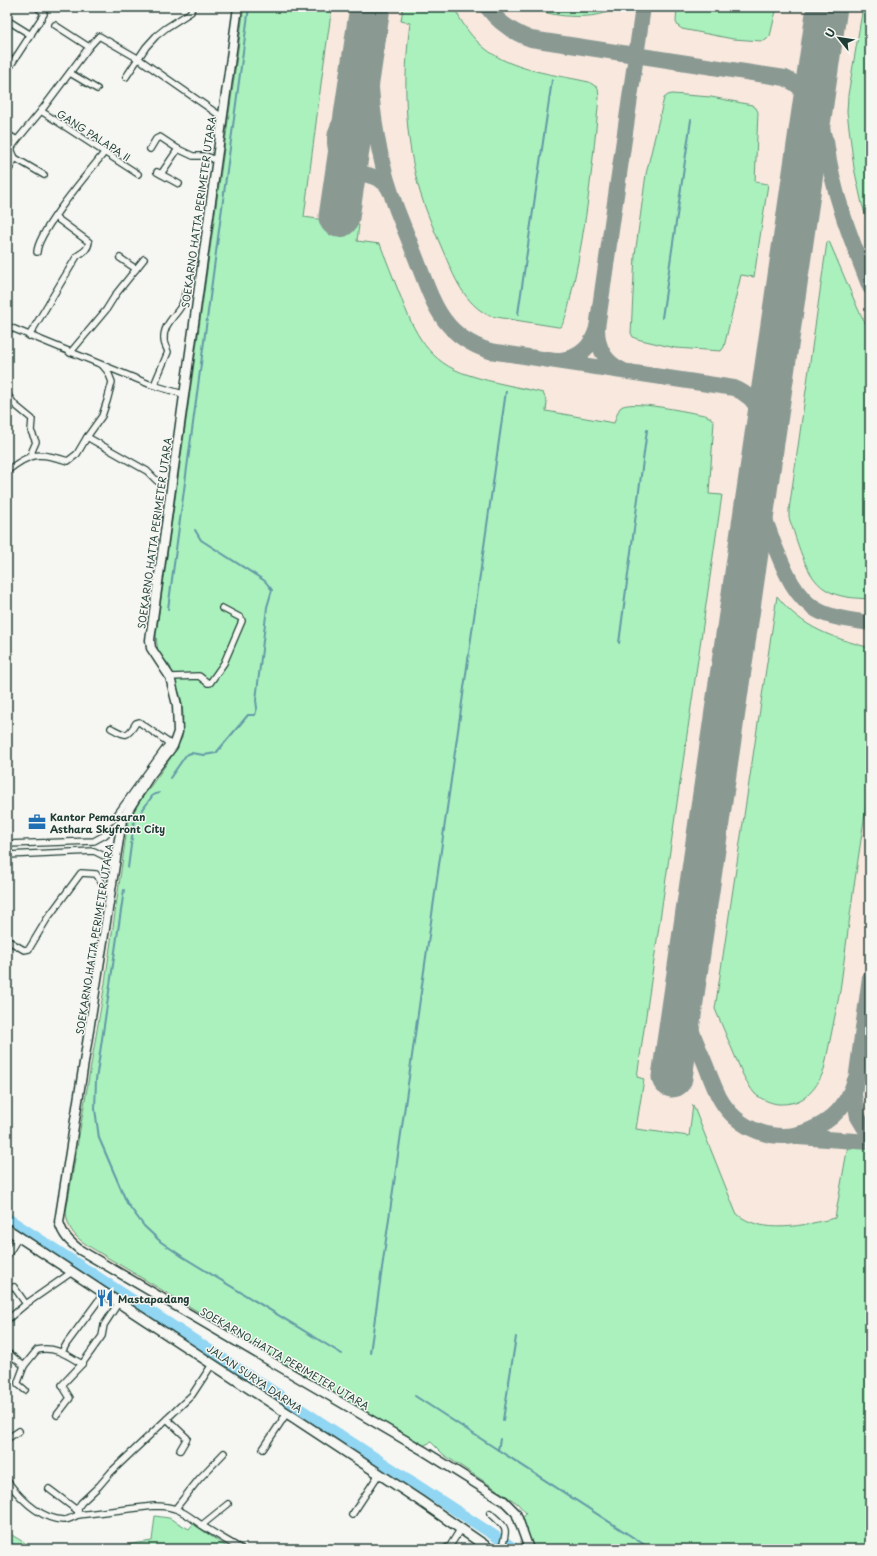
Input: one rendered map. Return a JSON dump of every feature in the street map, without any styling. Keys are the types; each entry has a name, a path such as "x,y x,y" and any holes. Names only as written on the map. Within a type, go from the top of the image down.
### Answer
{"main road":[{"name":"SOEKARNO HATTA PERIMETER UTARA","path":"238,7 196,299 150,640 151,648 170,677 177,704 178,732 123,818 59,1222 62,1232 67,1240 80,1250 424,1451 504,1501 516,1513 529,1549"},
{"name":"JALAN SURYA DARMA","path":"7,1229 213,1363 461,1528 490,1549"}],"street":[{"path":"7,71 44,13 37,7"},
{"path":"126,77 146,47 156,36 189,14 192,7"},
{"path":"7,20 31,35"},
{"path":"55,25 89,47"},
{"path":"44,175 15,158 12,147 89,47 100,36 139,59 222,117"},
{"path":"70,73 97,90"},
{"name":"GANG PALAPA II","path":"41,111 138,174"},
{"path":"7,134 17,140"},
{"path":"150,149 156,139 160,137 178,149 196,157 206,156 216,160"},
{"path":"178,149 159,173 179,184"},
{"path":"37,252 42,235 104,152"},
{"path":"7,173 15,158"},
{"path":"29,336 77,256 83,253 89,244 89,242 55,217"},
{"path":"120,258 136,269"},
{"path":"70,353 106,310 116,294 144,258"},
{"path":"154,386 168,352 164,341 164,328 185,300 185,294"},
{"path":"185,300 196,299"},
{"path":"7,326 154,386 183,394"},
{"path":"7,471 20,461 32,456 51,456 68,461 77,454 102,416 112,382 108,372 103,366"},
{"path":"7,394 15,405 32,419 31,431 36,442 32,451 32,456"},
{"path":"87,437 147,472 157,481"},
{"path":"170,677 199,676 208,683 210,682 224,663 242,621 241,618 222,608"},
{"path":"111,728 124,735 127,735 136,723 139,722 171,744"},
{"path":"7,844 94,840 105,835 123,818"},
{"path":"47,843 47,854"},
{"path":"7,855 94,851 106,857 115,867"},
{"path":"7,940 24,950 30,949 47,920 81,873 96,874 106,890 111,891"},
{"path":"7,1256 15,1243 17,1236"},
{"path":"7,1320 26,1304 72,1272"},
{"path":"14,1287 26,1304"},
{"path":"62,1352 104,1293"},
{"path":"57,1415 70,1398 62,1385 82,1364 102,1336 104,1325 119,1302"},
{"path":"25,1390 18,1384 18,1382 24,1366 37,1350 48,1349 62,1352 82,1364"},
{"path":"7,1352 24,1366"},
{"path":"78,1513 81,1503 192,1394 213,1363"},
{"path":"263,1449 287,1413"},
{"path":"167,1419 187,1438 180,1450"},
{"path":"7,1439 19,1431"},
{"path":"176,1508 199,1479 224,1453"},
{"path":"352,1515 379,1474"},
{"path":"7,1481 18,1496 46,1516 54,1519 69,1520 78,1513 165,1506 176,1508 185,1512 202,1525 241,1549"},
{"path":"49,1489 78,1513"},
{"path":"202,1525 228,1504"},
{"path":"490,1513 504,1526 506,1530 502,1548"},
{"path":"445,1549 450,1546 461,1528"}],"shaded area":[{"path":"243,7 870,7 870,1549 532,1549 523,1518 526,1513 523,1509 517,1503 444,1456 431,1442 423,1447 99,1255 73,1238 67,1229 64,1212 95,1037 119,876 125,878 129,872 121,867 127,822 137,804 176,750 180,734 210,740 217,565 166,555"}],"green space":[{"path":"244,7 332,7 304,217 359,225 357,241 380,244 405,309 417,333 424,344 443,363 455,370 478,378 543,393 547,402 546,411 614,423 618,411 625,405 647,405 705,415 711,418 714,422 709,494 722,495 637,1077 644,1079 636,1129 689,1136 693,1105 736,1213 746,1220 771,1227 798,1226 835,1218 849,1140 870,1142 870,1549 533,1549 523,1518 526,1513 517,1503 444,1455 431,1442 423,1446 93,1249 77,1237 67,1220 66,1212 105,983 128,822 138,804 170,759 182,738 183,714 181,698 170,666 158,652 156,635"},
{"path":"403,7 454,7 466,27 479,43 494,55 510,63 528,69 589,82 598,88 599,97 597,121 586,215 570,302 561,327 490,316 473,304 456,279 428,214 420,192 415,171 406,108 406,65 410,23 401,21"},
{"path":"533,7 610,7 608,12 601,14 591,16 570,16 540,11"},
{"path":"677,7 777,7 770,36 766,40 762,41 733,39 682,29 676,22"},
{"path":"863,7 870,7 870,229 862,204 854,168 847,112 848,95"},
{"path":"672,94 711,97 752,105 758,112 755,182 768,184 754,277 741,275 724,347 721,351 675,348 637,339 633,337 631,333 635,255 646,174 664,98"},
{"path":"829,241 858,309 870,332 870,599 847,597 835,594 825,589 818,583 812,576 802,557 789,518 827,242"},
{"path":"777,596 787,607 808,624 843,640 870,648 870,780 840,991 824,1070 817,1085 807,1096 787,1104 769,1102 755,1094 743,1075 715,1009"},
{"path":"155,1516 169,1518 189,1529 193,1524 230,1549 100,1549 152,1541"},
{"path":"7,1532 33,1548 45,1549 7,1549"}],"waterway":[{"path":"168,609 249,7"},
{"path":"518,314 552,80"},
{"path":"662,318 691,120"},
{"path":"370,1353 506,391"},
{"path":"619,643 647,430"},
{"path":"170,778 186,755 191,753 204,755 216,753 248,715 255,715 257,708 256,700 267,607 272,590 265,581 201,540 195,530"},
{"path":"128,868 134,822 153,795 159,793"},
{"path":"124,890 96,1080 95,1109 99,1138 127,1203 144,1226 161,1242 342,1354"},
{"path":"7,1218 515,1549"},
{"path":"503,1420 516,1337"},
{"path":"415,1396 651,1549"},
{"path":"498,1450 500,1439"},
{"path":"7,1544 12,1549"}],"taxiway":[{"path":"371,7 370,79 379,150 392,196 426,285 440,313 448,325 459,335 473,344 490,351 734,388 744,393 756,405 763,429 763,448"},
{"path":"487,7 507,26 518,34 531,39 785,78 796,84 811,100 816,108 827,151"},
{"path":"597,328 643,7"},
{"path":"823,114 822,72 824,31"},
{"path":"361,68 355,103 341,122 336,132 336,149 340,160 344,164 356,171 381,180 390,191"},
{"path":"826,141 833,179 843,215 870,287"},
{"path":"561,360 574,357 584,350 592,340 597,328 598,341 603,353 610,363 622,370"},
{"path":"761,461 761,496 764,516 781,561 795,589 809,604 823,613 843,619 870,623"},
{"path":"688,963 684,1001 690,1027 719,1097 727,1109 747,1126 758,1132 784,1136 810,1130 826,1122 844,1104 855,1080"},
{"path":"870,977 854,1095 858,1117 870,1133"},
{"path":"798,1137 870,1142"}],"runway":[{"path":"339,217 370,7"},
{"path":"672,1077 827,7"}],"place":[{"name":"Kantor Pemasaran Asthara Skyfront City","path":"37,822"},
{"name":"Mastapadang","path":"105,1298"}]}
